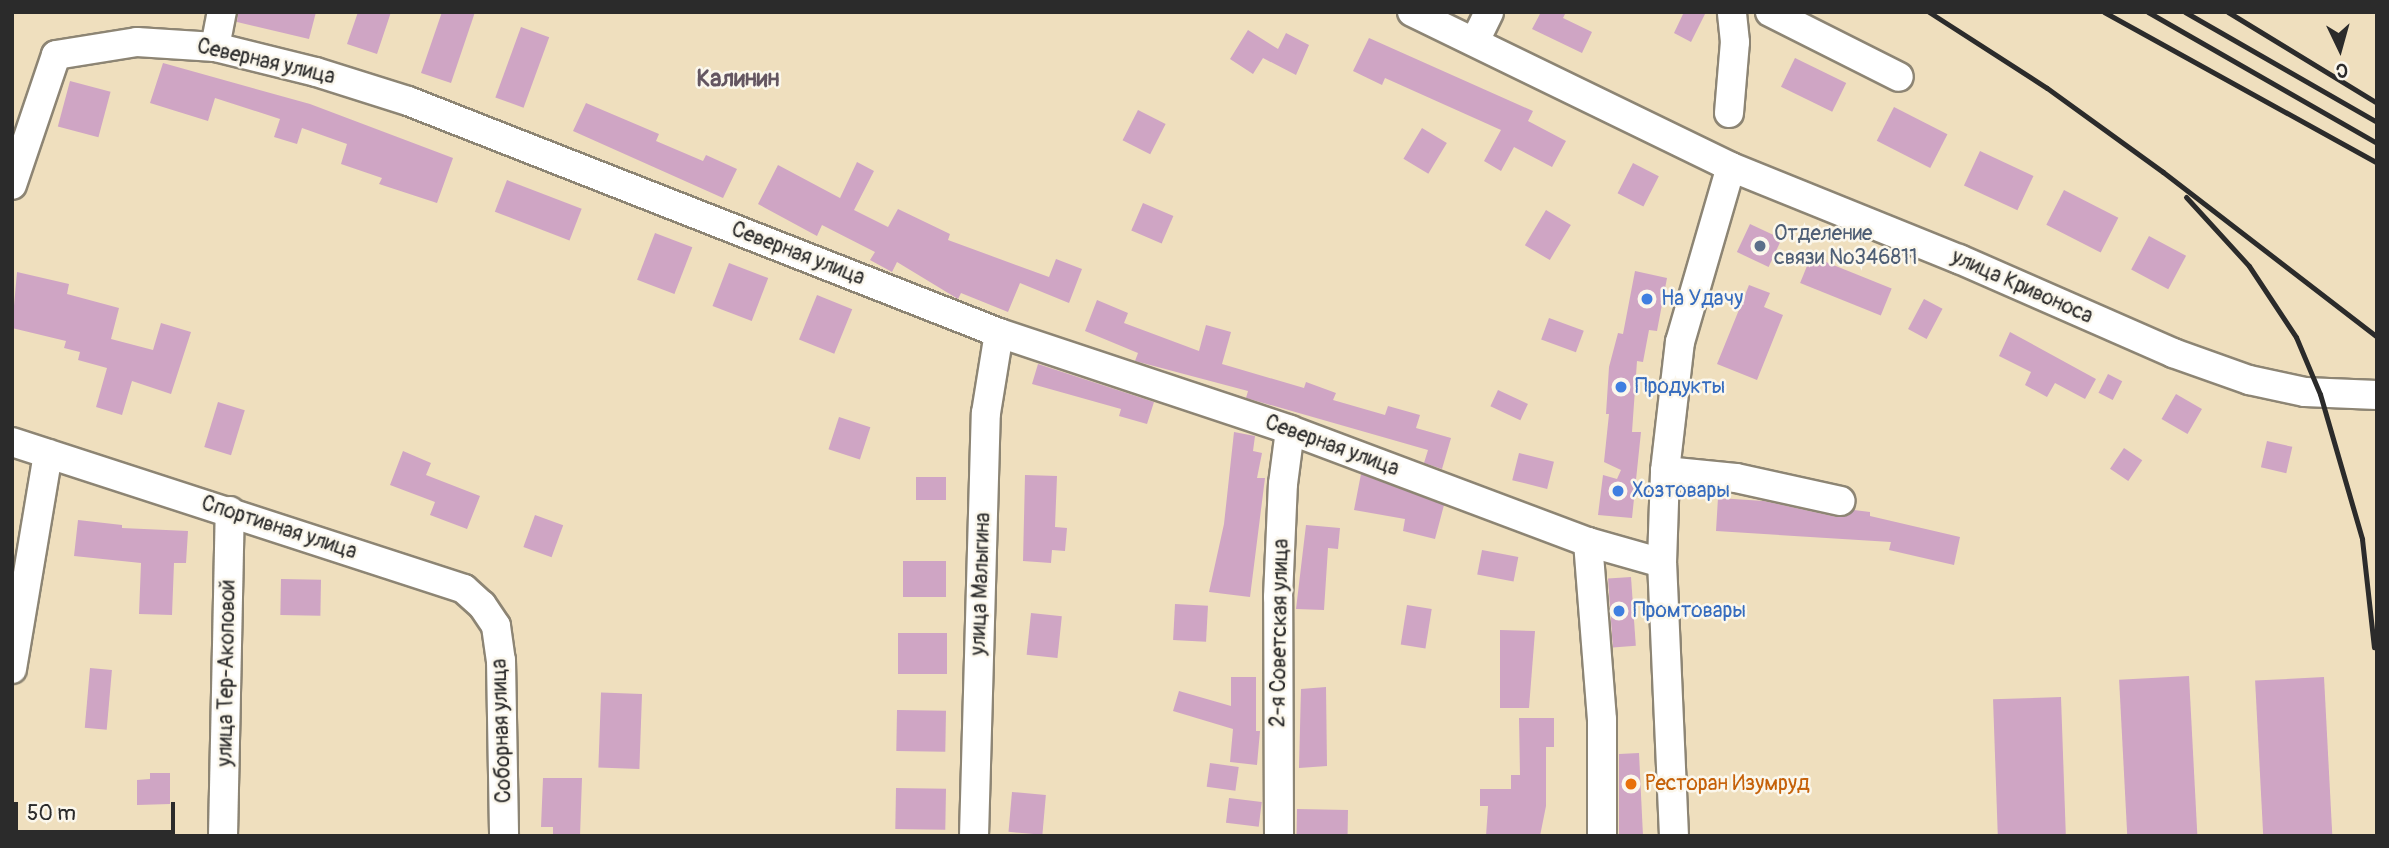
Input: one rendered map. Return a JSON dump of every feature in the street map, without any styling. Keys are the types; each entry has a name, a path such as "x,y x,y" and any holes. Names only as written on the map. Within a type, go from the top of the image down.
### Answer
{"street":[{"path":"215,47 222,12"},
{"name":"улица Кривоноса","path":"1412,12 1731,167 1959,259 2173,354 2249,380 2305,392 2377,395"},
{"path":"1475,41 1489,12"},
{"path":"1729,113 1735,54 1732,12"},
{"path":"1770,12 1899,77"},
{"name":"Северная улица","path":"12,185 56,55 137,42 215,47 316,72 408,101 999,333 1290,430 1588,542 1662,563"},
{"path":"1674,836 1662,563 1665,471 1680,342 1731,167"},
{"name":"улица Малыгина","path":"974,836 986,412 999,333"},
{"name":"2-я Советская улица","path":"1279,836 1278,597 1283,484 1290,430"},
{"path":"12,442 47,454 12,669"},
{"name":"Спортивная улица","path":"47,454 230,511 464,589 482,605 496,626"},
{"path":"1665,471 1736,478 1841,501"},
{"name":"улица Тер-Акоповой","path":"223,836 230,511"},
{"path":"1588,542 1601,710 1602,836"},
{"name":"Соборная улица","path":"496,626 501,660 505,836"}],"building":[{"path":"238,12 316,12 309,39 237,22"},
{"path":"358,12 391,12 377,54 347,44"},
{"path":"442,12 475,12 451,83 421,73"},
{"path":"1541,12 1566,12 1563,18 1592,32 1582,53 1532,29"},
{"path":"1684,12 1706,12 1691,42 1674,33"},
{"path":"521,27 549,37 524,108 495,97"},
{"path":"1248,30 1278,49 1286,33 1309,45 1296,75 1263,58 1253,74 1230,59"},
{"path":"1369,38 1533,111 1528,121 1566,141 1552,167 1514,147 1501,171 1484,161 1501,130 1385,78 1382,85 1353,71"},
{"path":"1795,58 1846,83 1832,112 1781,87"},
{"path":"163,63 310,104 453,158 437,203 379,184 382,178 341,164 347,144 302,128 297,144 274,137 280,119 215,98 208,121 150,103"},
{"path":"70,81 111,92 98,137 58,126"},
{"path":"586,103 659,134 656,141 703,161 706,155 737,169 723,198 573,131"},
{"path":"1894,107 1947,134 1930,168 1877,141"},
{"path":"1138,110 1166,124 1150,154 1123,140"},
{"path":"1422,128 1447,143 1428,174 1403,159"},
{"path":"1980,151 2033,176 2017,210 1964,185"},
{"path":"857,162 874,171 854,210 888,227 898,209 950,234 948,240 1049,277 1056,259 1082,269 1069,303 1020,283 1008,312 961,293 958,299 897,262 892,272 870,260 875,252 822,225 817,236 758,204 778,165 840,198"},
{"path":"1633,163 1659,176 1643,206 1618,193"},
{"path":"507,180 582,209 570,240 495,212"},
{"path":"2064,190 2118,218 2101,252 2046,225"},
{"path":"1143,203 1173,216 1162,244 1131,231"},
{"path":"1546,210 1571,225 1550,260 1525,245"},
{"name":"Отделение связи №346811","path":"1750,224 1782,239 1769,267 1737,252"},
{"path":"655,233 692,247 674,294 637,280"},
{"path":"2149,236 2186,256 2168,289 2131,270"},
{"path":"1811,256 1892,289 1881,315 1800,283"},
{"path":"729,263 768,278 752,321 713,306"},
{"path":"1635,271 1667,278 1657,331 1649,330 1643,362 1637,361 1632,432 1641,432 1632,518 1598,515 1603,475 1617,479 1621,470 1604,462 1609,414 1606,414 1609,367 1618,333 1623,334"},
{"path":"17,272 69,284 67,294 119,308 111,339 153,350 161,323 191,332 171,394 132,381 122,415 96,407 107,368 78,360 80,352 64,348 66,341 12,328"},
{"path":"1749,285 1770,293 1764,307 1783,315 1757,380 1717,364"},
{"path":"817,295 852,309 834,354 799,340"},
{"path":"1924,299 1943,309 1927,339 1908,329"},
{"path":"1097,300 1128,313 1124,323 1199,351 1206,325 1231,332 1222,364 1304,388 1306,382 1336,393 1333,400 1385,415 1388,406 1420,415 1416,428 1451,438 1442,469 1424,463 1428,450 1246,398 1248,391 1135,361 1138,353 1085,331"},
{"path":"1549,318 1584,331 1576,352 1541,340"},
{"path":"2010,332 2096,379 2085,399 2055,383 2047,397 2025,385 2031,372 1999,356"},
{"path":"1038,364 1154,402 1147,424 1119,416 1121,409 1032,384"},
{"path":"2108,374 2122,381 2113,400 2098,393"},
{"path":"1498,390 1528,404 1520,420 1490,406"},
{"path":"2176,394 2202,409 2187,434 2162,419"},
{"path":"218,402 245,410 231,455 204,447"},
{"path":"839,417 870,427 860,460 828,449"},
{"path":"1234,432 1255,436 1253,451 1262,453 1257,478 1265,478 1250,597 1209,592 1224,524"},
{"path":"2267,441 2292,447 2286,473 2261,467"},
{"path":"2124,448 2142,460 2128,481 2110,469"},
{"path":"403,451 431,463 426,475 480,496 467,529 430,515 435,502 390,485"},
{"path":"1519,453 1554,462 1547,489 1512,480"},
{"path":"1361,474 1444,505 1435,539 1403,531 1405,519 1354,510"},
{"path":"1025,475 1057,476 1055,527 1067,528 1065,551 1052,550 1051,563 1023,561"},
{"path":"916,477 946,477 946,500 916,500"},
{"path":"1718,498 1764,501 1837,517 1854,510 1870,512 1870,516 1960,537 1954,565 1889,550 1891,542 1716,531"},
{"path":"535,515 563,525 552,557 523,547"},
{"path":"78,520 122,525 122,528 188,531 186,563 174,563 172,615 139,614 141,563 74,556"},
{"path":"1306,525 1340,528 1338,549 1328,548 1324,610 1296,609"},
{"path":"1482,550 1518,557 1514,582 1477,575"},
{"path":"903,561 946,561 946,597 903,597"},
{"path":"1631,577 1636,646 1613,647 1608,579"},
{"path":"281,579 321,580 320,616 280,615"},
{"path":"1175,604 1208,606 1206,642 1173,640"},
{"path":"1407,605 1432,609 1425,648 1401,645"},
{"path":"1031,613 1062,616 1057,658 1027,655"},
{"path":"1500,630 1535,631 1529,708 1500,708"},
{"path":"898,633 947,633 947,674 898,674"},
{"path":"90,668 112,670 107,730 85,728"},
{"path":"2189,676 2197,836 2127,836 2119,680"},
{"path":"1231,677 1256,677 1256,731 1260,731 1257,765 1230,762 1233,729 1173,711 1179,691 1231,706"},
{"path":"2324,677 2332,836 2263,836 2255,681"},
{"path":"1326,687 1327,766 1299,768 1301,689"},
{"path":"601,693 642,694 639,769 598,768"},
{"path":"2061,697 2066,836 1998,836 1993,699"},
{"path":"897,710 946,711 945,752 896,751"},
{"path":"1519,718 1554,718 1554,747 1546,747 1546,806 1540,836 1486,836 1488,806 1480,806 1480,789 1511,789 1511,775 1520,775"},
{"path":"1639,753 1643,836 1619,836 1619,754"},
{"path":"1210,763 1239,767 1235,791 1207,787"},
{"path":"150,773 170,773 170,804 137,805 137,780 150,779"},
{"path":"543,778 582,778 580,836 553,836 553,827 541,827"},
{"path":"896,788 946,789 945,830 895,829"},
{"path":"1012,792 1046,795 1042,835 1009,832"},
{"path":"1229,798 1262,802 1259,827 1226,823"},
{"path":"1297,809 1348,810 1348,836 1297,836"}],"railway":[{"path":"1929,12 2047,88 2163,172 2377,337"},
{"path":"2104,12 2377,163"},
{"path":"2148,12 2377,143"},
{"path":"2185,12 2377,122"},
{"path":"2228,12 2377,103"},
{"path":"2186,197 2249,266 2296,337 2320,394 2362,539 2374,647"}],"place":[{"name":"Отделение связи №346811","path":"1760,246"},
{"name":"На Удачу","path":"1647,299"},
{"name":"Продукты","path":"1621,387"},
{"name":"Хозтовары","path":"1618,491"},
{"name":"Промтовары","path":"1619,611"},
{"name":"Ресторан Изумруд","path":"1631,784"}],"district":[{"name":"Калинин","path":"738,79"}]}
